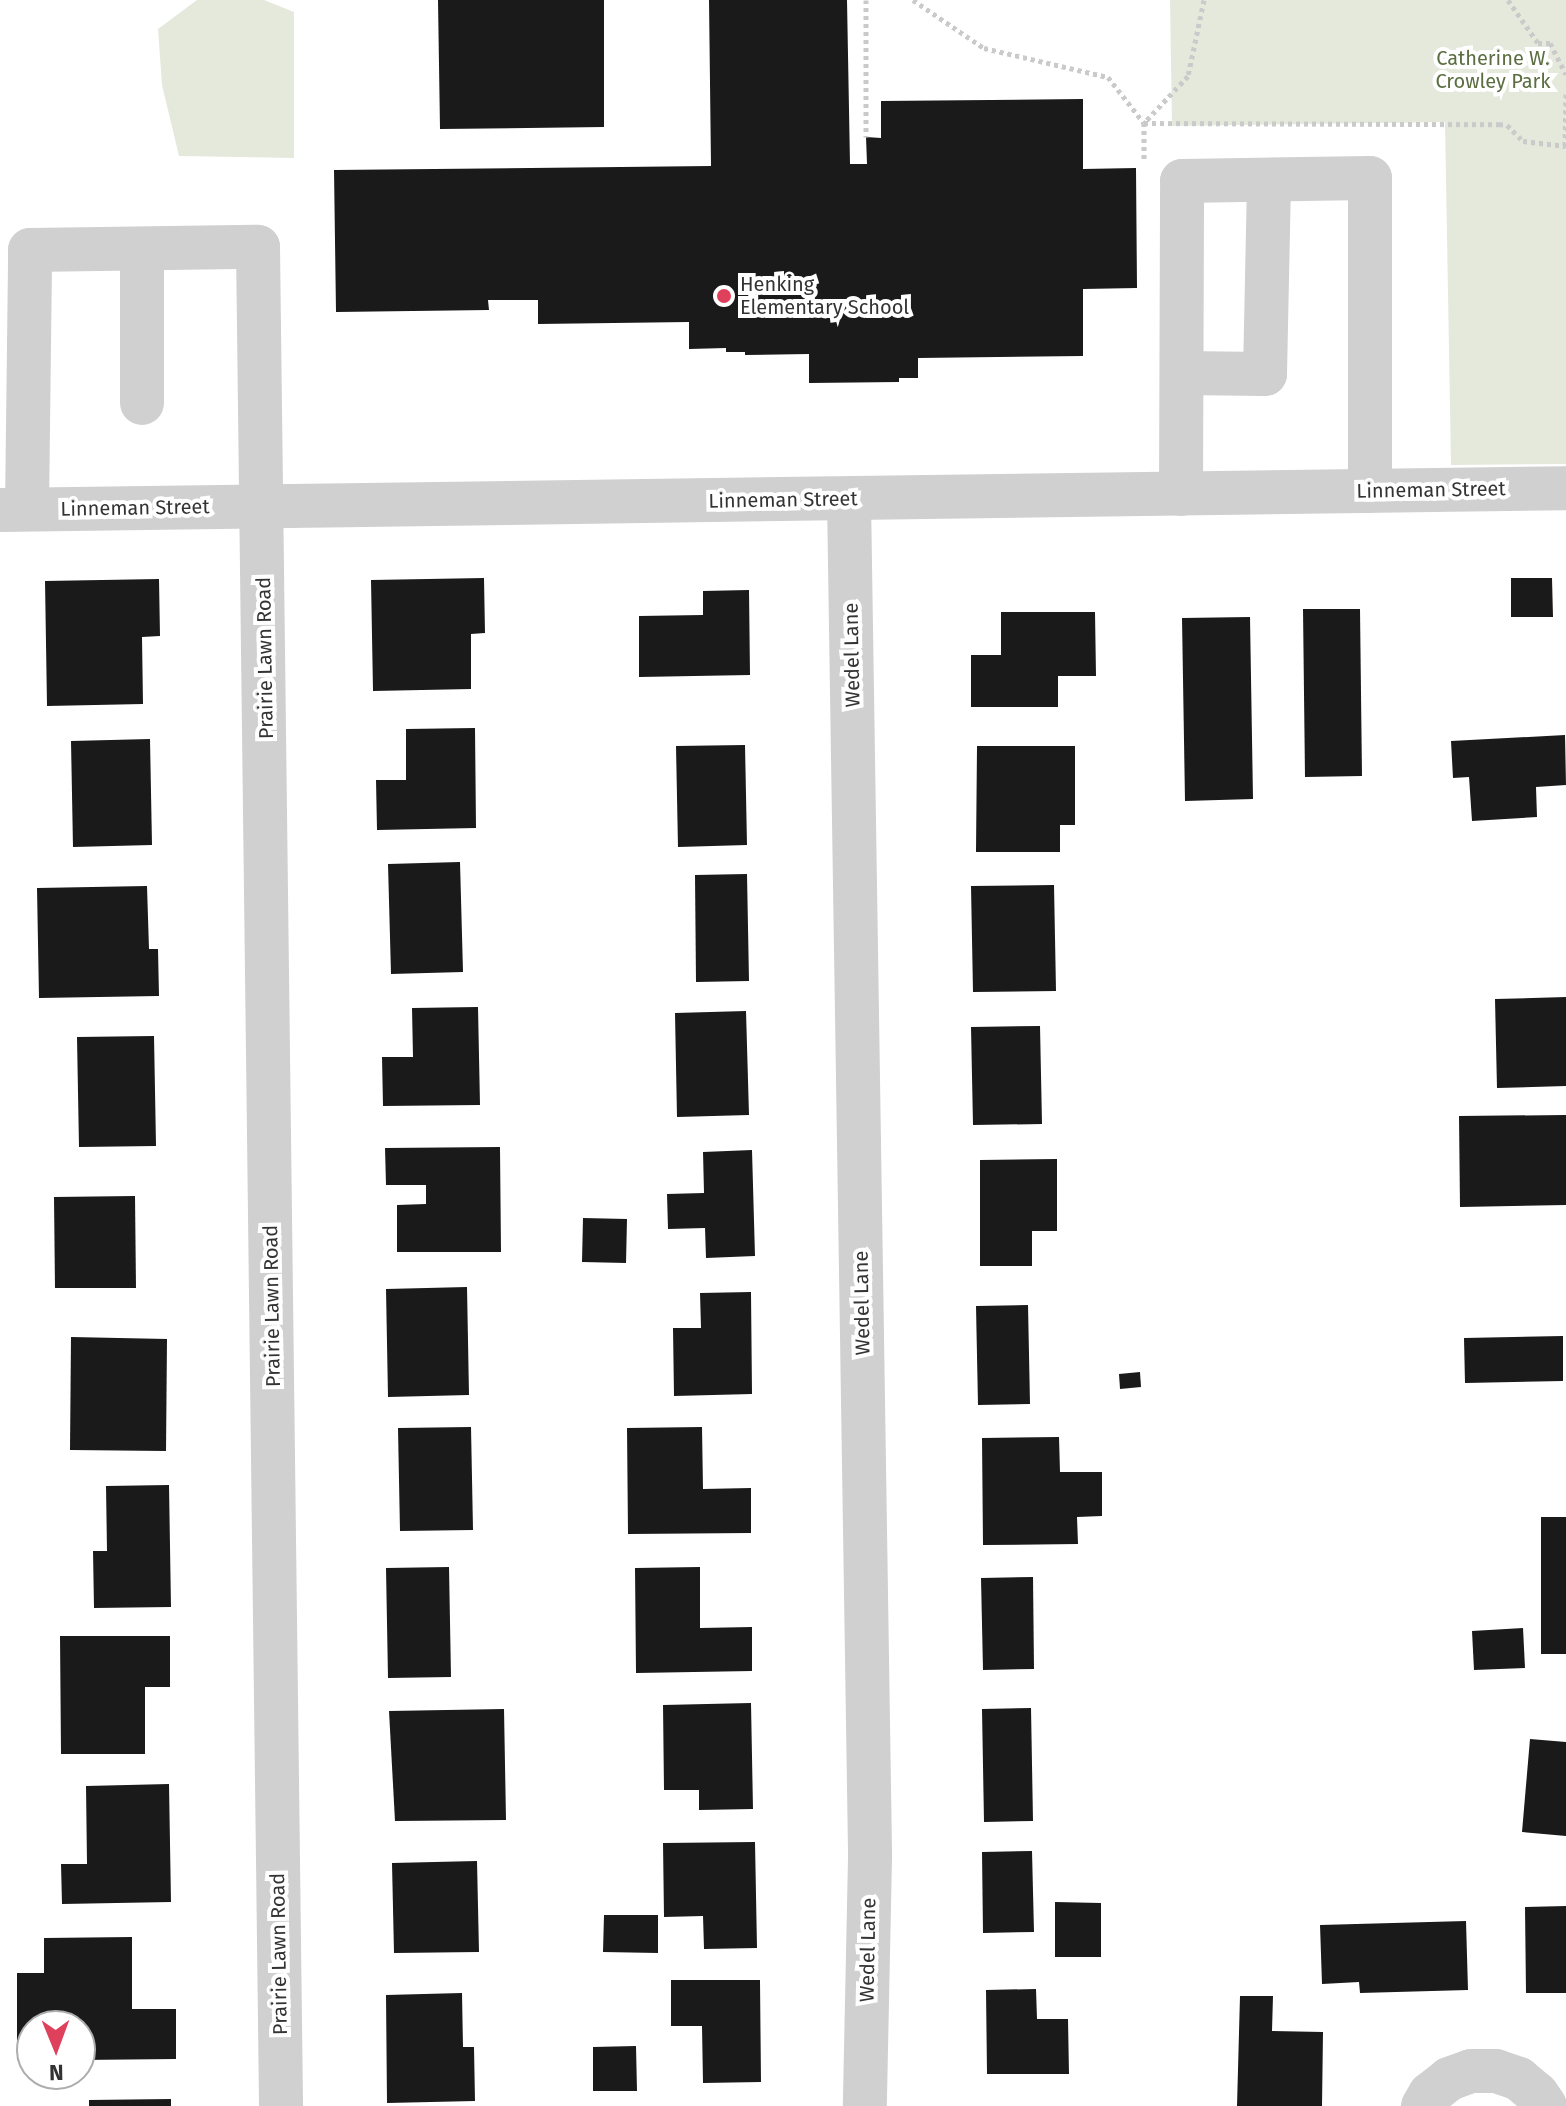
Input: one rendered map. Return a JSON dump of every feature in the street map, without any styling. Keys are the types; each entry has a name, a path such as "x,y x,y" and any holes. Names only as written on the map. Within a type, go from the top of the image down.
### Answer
{"street":[{"path":"1181,494 1182,181 1370,178 1370,491"},
{"path":"1182,373 1265,374 1269,180"},
{"name":"Prairie Lawn Road","path":"142,249 258,247 281,2106"},
{"path":"13,510 30,250 142,249 142,403"},
{"name":"Linneman Street","path":"13,510 1566,488"},
{"name":"Wedel Lane","path":"849,499 870,1858 865,2106"},
{"path":"1423,2106 1430,2094 1449,2079 1483,2071 1519,2079 1537,2094 1545,2106"}],"path":[{"path":"866,0 866,137"},
{"path":"913,0 984,48 1108,77 1144,123 1145,169"},
{"path":"1144,123 1188,76 1204,0"},
{"path":"1508,0 1538,43 1550,43 1566,74"},
{"path":"1144,123 1499,124 1507,125 1523,141 1566,147 1566,94"}],"green space":[{"path":"197,0 264,0 294,12 294,158 179,156 162,85 158,29"},
{"name":"Catherine W. Crowley Park","path":"1170,0 1566,0 1566,464 1451,465 1445,122 1172,126"}],"building":[{"path":"438,0 604,0 604,127 440,129"},
{"path":"709,0 847,0 850,164 867,164 866,137 881,138 881,101 1083,99 1083,169 1136,168 1137,288 1083,289 1083,356 918,358 918,378 899,378 899,382 809,383 809,354 745,355 745,352 726,352 726,348 689,349 689,322 538,324 538,300 488,300 489,310 336,312 334,170 711,166"},
{"path":"484,578 485,633 471,634 471,689 373,691 371,580"},
{"path":"1511,578 1552,578 1553,617 1511,617"},
{"path":"159,579 160,636 142,637 143,704 47,706 45,581"},
{"path":"749,590 750,675 639,677 639,616 703,615 703,591"},
{"path":"1303,609 1360,609 1362,776 1305,777"},
{"path":"1001,612 1095,612 1096,676 1058,676 1058,707 971,707 971,655 1001,655"},
{"path":"1250,617 1253,799 1185,801 1182,618"},
{"path":"475,728 476,828 377,830 376,780 406,780 406,729"},
{"path":"1565,735 1566,785 1536,787 1537,817 1472,821 1469,777 1453,778 1451,741"},
{"path":"150,739 152,845 73,847 71,741"},
{"path":"745,745 747,845 678,847 676,746"},
{"path":"977,746 1075,746 1075,825 1060,825 1060,852 976,852"},
{"path":"460,862 463,972 391,974 388,864"},
{"path":"747,874 749,981 696,982 695,875"},
{"path":"1054,885 1056,991 973,992 971,886"},
{"path":"147,886 149,949 158,949 159,996 39,998 37,888"},
{"path":"1566,997 1566,1086 1497,1088 1495,999"},
{"path":"478,1007 480,1105 383,1106 382,1057 413,1057 412,1008"},
{"path":"746,1011 749,1115 677,1117 675,1013"},
{"path":"1040,1026 1042,1124 973,1125 971,1027"},
{"path":"154,1036 156,1146 79,1147 77,1037"},
{"path":"1566,1115 1566,1205 1460,1207 1459,1116"},
{"path":"500,1147 501,1252 397,1252 397,1205 426,1204 426,1185 386,1185 385,1148"},
{"path":"752,1150 755,1256 706,1258 705,1228 668,1229 667,1194 704,1193 703,1152"},
{"path":"1057,1159 1057,1231 1032,1231 1032,1266 980,1266 980,1160"},
{"path":"135,1196 136,1288 55,1288 54,1197"},
{"path":"583,1218 627,1219 626,1263 582,1262"},
{"path":"467,1287 469,1395 388,1397 386,1289"},
{"path":"751,1292 752,1394 674,1396 673,1328 701,1328 700,1293"},
{"path":"1028,1305 1030,1404 978,1405 976,1306"},
{"path":"1563,1336 1563,1381 1465,1383 1464,1338"},
{"path":"71,1337 167,1339 166,1451 70,1450"},
{"path":"1140,1372 1141,1387 1120,1389 1119,1374"},
{"path":"471,1427 473,1530 400,1531 398,1428"},
{"path":"702,1427 703,1489 751,1488 751,1533 628,1534 627,1428"},
{"path":"1059,1437 1060,1472 1102,1472 1102,1516 1077,1517 1078,1544 983,1545 982,1438"},
{"path":"169,1485 171,1607 94,1608 93,1551 107,1551 106,1486"},
{"path":"1541,1517 1566,1517 1566,1654 1541,1654"},
{"path":"449,1567 451,1677 388,1678 386,1568"},
{"path":"700,1567 700,1628 752,1627 752,1671 636,1673 635,1568"},
{"path":"1033,1577 1034,1669 983,1670 981,1578"},
{"path":"1523,1628 1525,1668 1474,1670 1472,1631"},
{"path":"60,1636 170,1636 170,1687 145,1687 145,1754 61,1754"},
{"path":"751,1703 753,1809 699,1810 699,1790 664,1790 663,1705"},
{"path":"1031,1708 1033,1821 984,1822 982,1709"},
{"path":"504,1709 506,1820 395,1821 389,1711"},
{"path":"1530,1739 1566,1742 1566,1836 1522,1832"},
{"path":"169,1784 171,1902 62,1904 61,1864 87,1864 86,1786"},
{"path":"755,1842 757,1948 704,1949 703,1916 664,1917 663,1843"},
{"path":"1032,1851 1034,1932 983,1933 982,1852"},
{"path":"477,1861 479,1952 394,1953 392,1863"},
{"path":"1055,1902 1101,1903 1101,1957 1055,1957"},
{"path":"1566,1906 1566,1993 1526,1993 1525,1907"},
{"path":"604,1915 658,1915 658,1953 603,1952"},
{"path":"1466,1921 1468,1990 1360,1993 1359,1982 1322,1984 1320,1925"},
{"path":"132,1937 132,2009 176,2009 176,2059 96,2060 96,2010 17,2010 17,1973 44,1973 44,1938"},
{"path":"671,1980 760,1980 761,2082 703,2083 702,2026 671,2026"},
{"path":"1036,1989 1037,2019 1068,2019 1069,2074 987,2074 986,1990"},
{"path":"462,1993 463,2047 474,2047 475,2101 387,2103 386,1995"},
{"path":"1240,1996 1273,1996 1272,2031 1323,2032 1322,2106 1237,2106"},
{"path":"636,2046 637,2091 593,2091 593,2047"},
{"path":"171,2099 171,2106 89,2106 89,2100"}],"place":[{"name":"Henking Elementary School","path":"724,296"}]}
